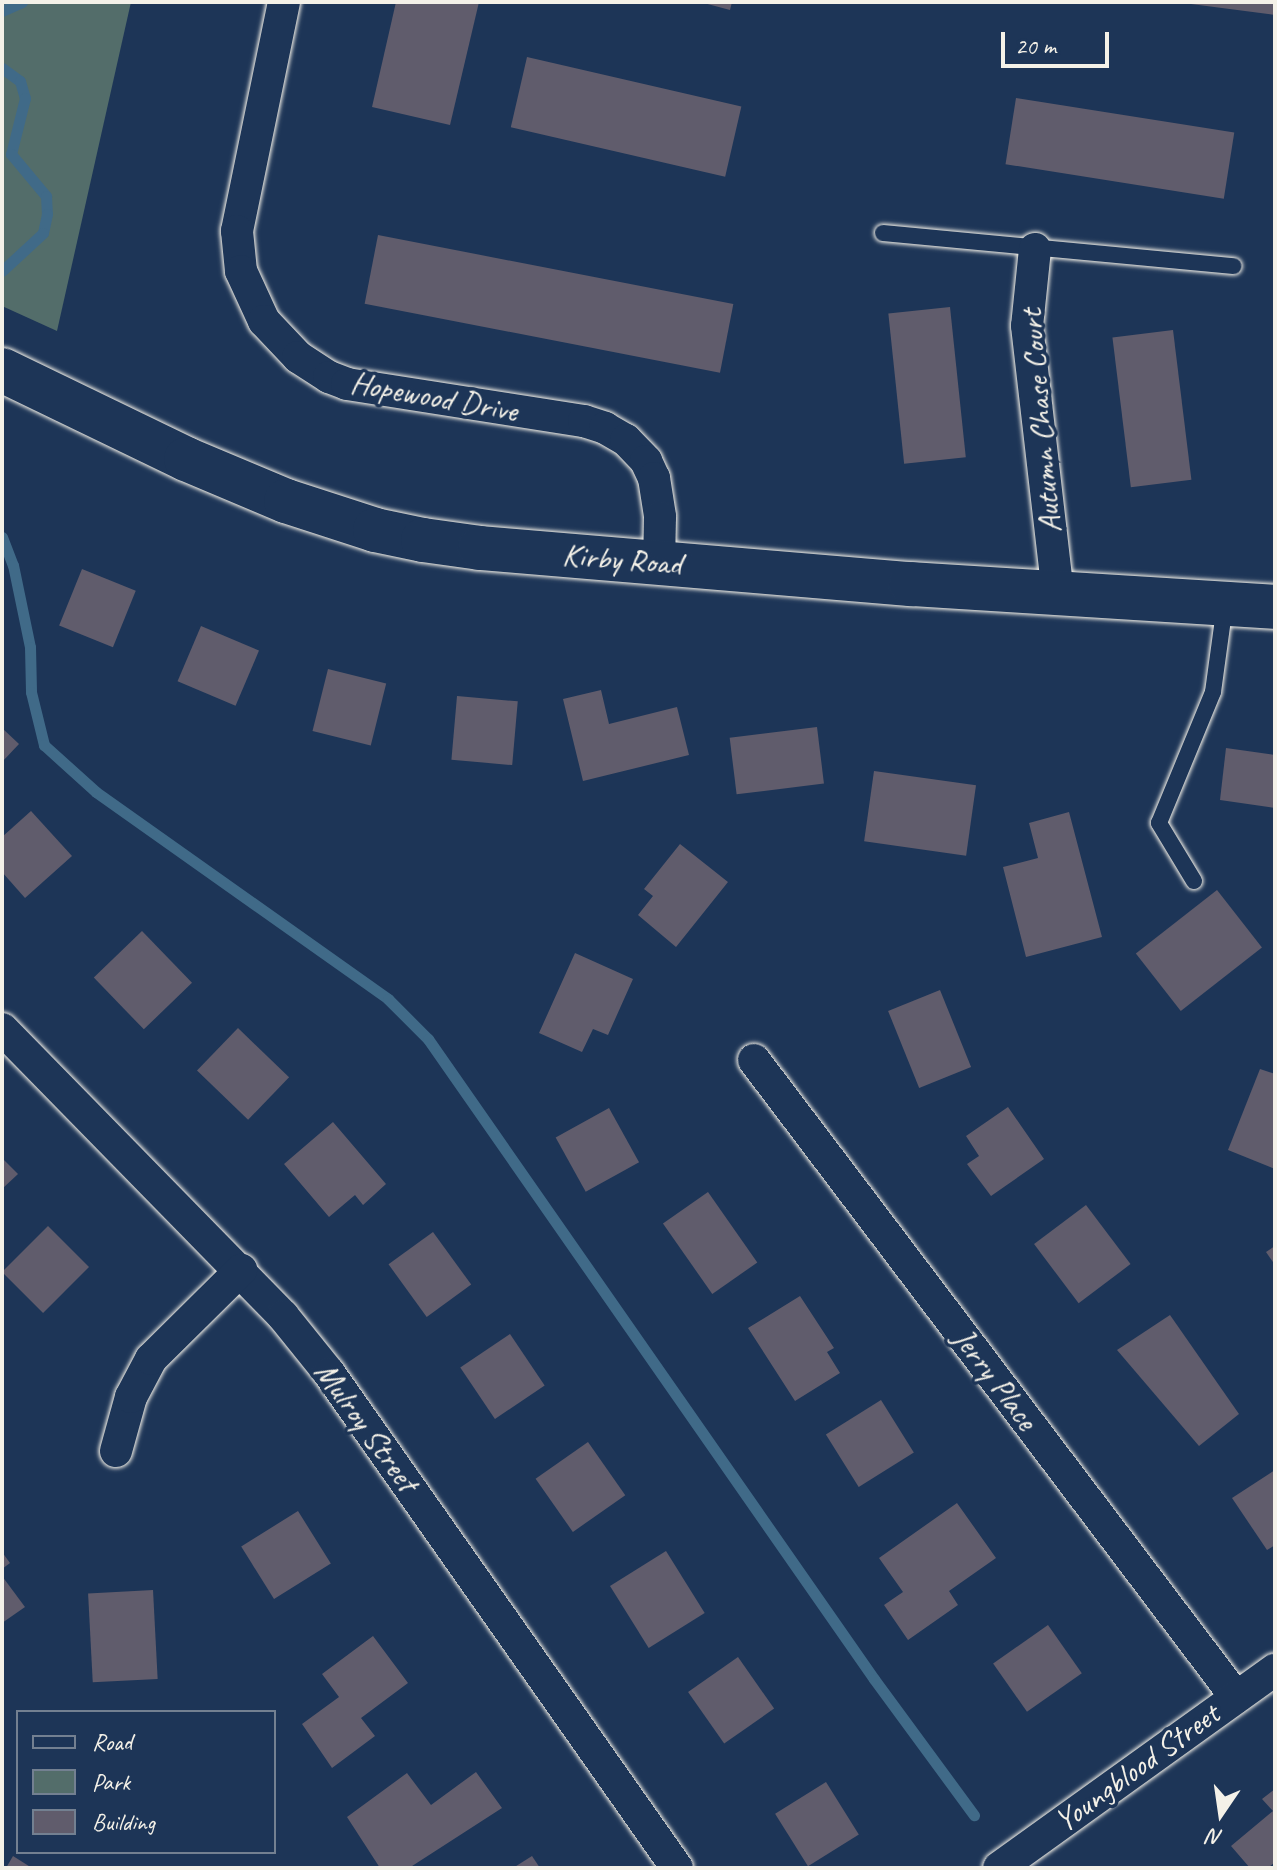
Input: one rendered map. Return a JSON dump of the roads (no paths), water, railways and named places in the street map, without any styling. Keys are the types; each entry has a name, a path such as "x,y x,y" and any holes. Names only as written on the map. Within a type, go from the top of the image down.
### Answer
{"main road":[{"name":"Kirby Road","path":"2,370 186,459 286,501 375,530 480,548 1275,607"}],"street":[{"name":"Hopewood Drive","path":"284,2 238,220 241,271 264,321 298,357 329,377 347,384 584,421 626,440 646,461 654,478 660,517 659,563"},
{"name":"Autumn Chase Court","path":"1035,249 1027,326 1058,593"},
{"name":"Mulroy Street","path":"2,1029 241,1270 329,1373 677,1868"},
{"name":"Jerry Place","path":"754,1060 1236,1697"},
{"path":"116,1451 131,1397 151,1359 241,1270"},
{"name":"Youngblood Street","path":"999,1868 1275,1670"}],"lane":[{"path":"883,233 1233,266"},
{"path":"1194,881 1159,823 1213,692 1225,603"}],"waterway":[{"path":"2,11 22,2"},
{"path":"2,68 20,81 25,98 11,154 46,196 47,214 43,233 2,271"},
{"path":"2,537 13,565 30,647 31,692 44,745 96,792 388,999 428,1039 874,1679 974,1815"}]}
